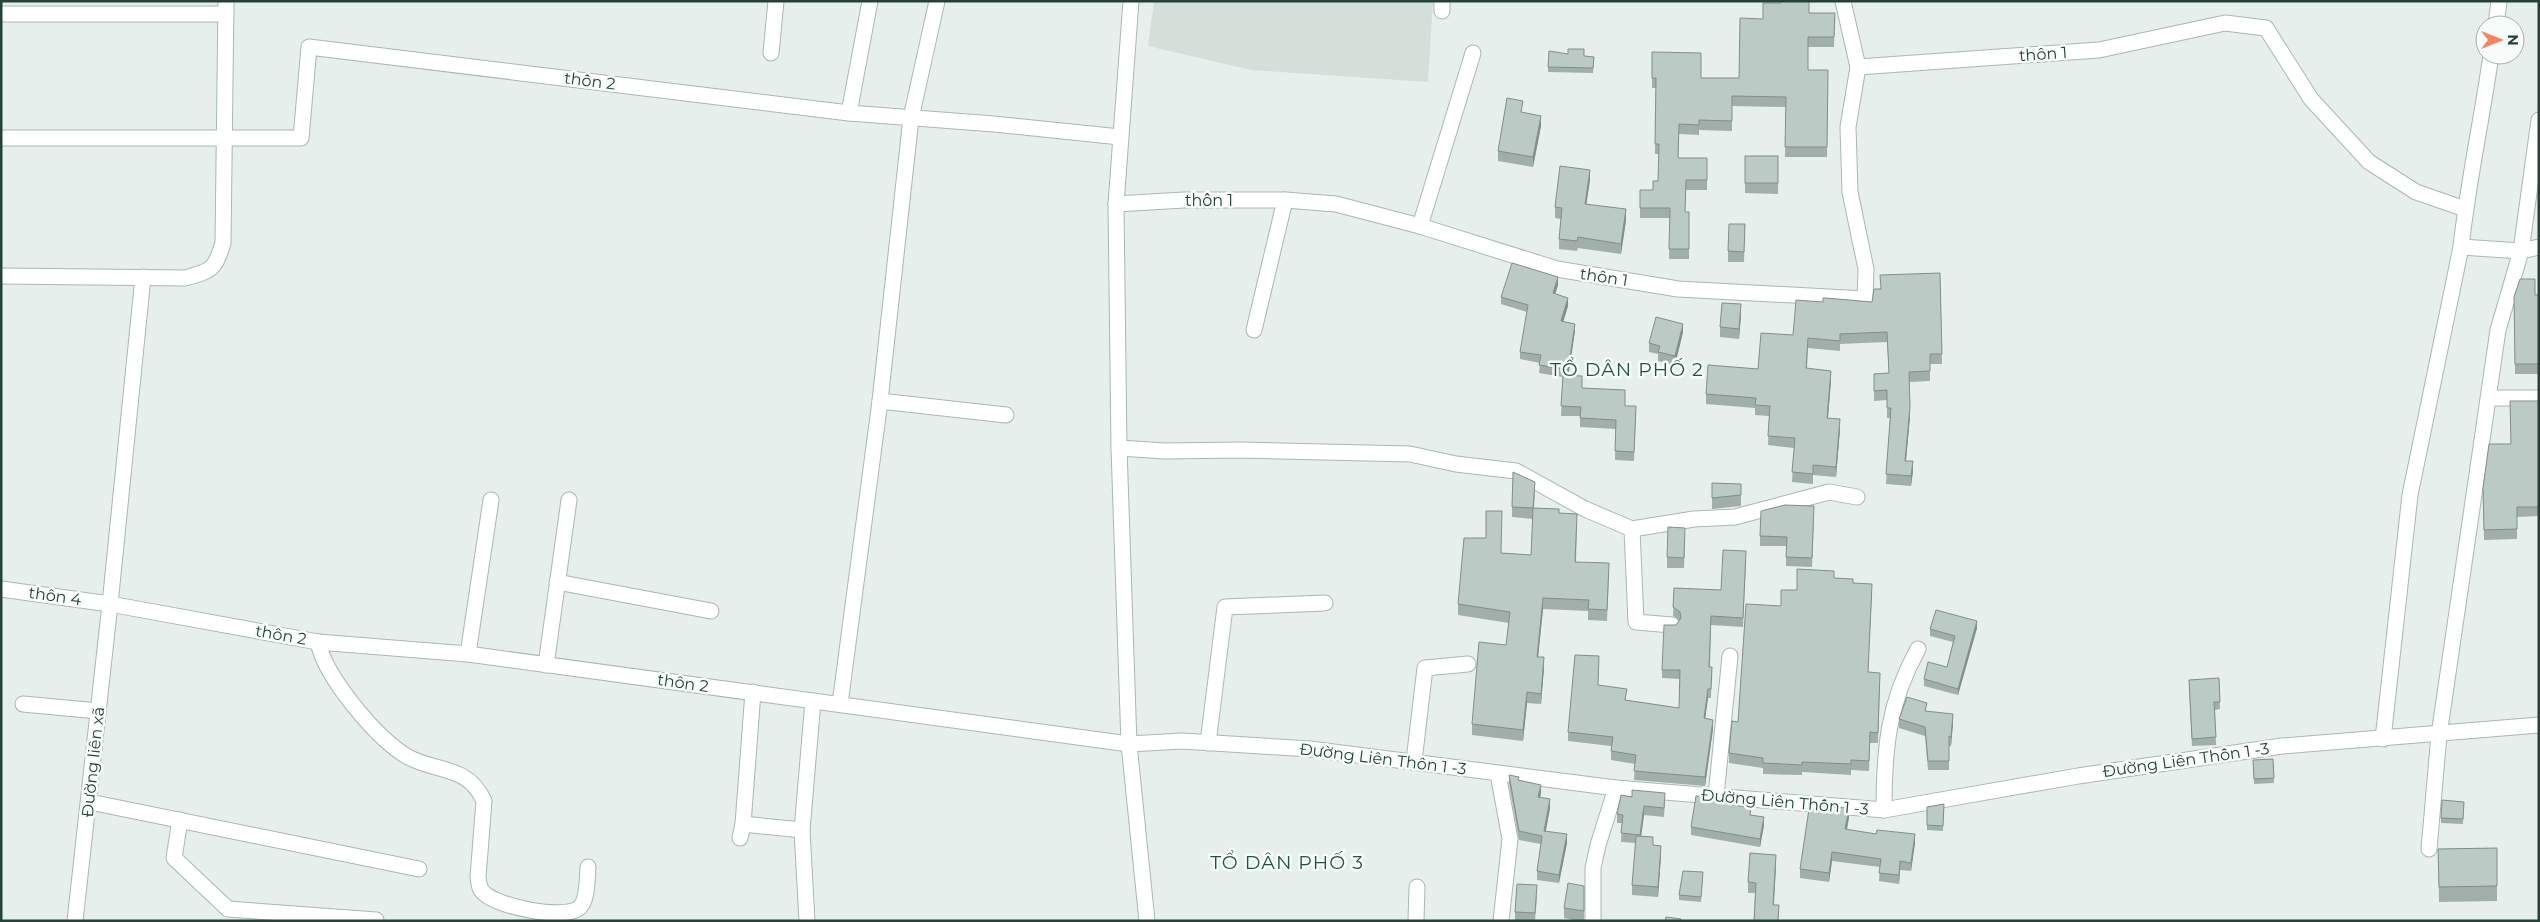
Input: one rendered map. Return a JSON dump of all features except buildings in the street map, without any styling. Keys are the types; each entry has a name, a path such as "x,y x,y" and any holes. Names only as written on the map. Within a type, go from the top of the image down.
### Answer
{"street":[{"path":"770,53 776,1"},
{"path":"870,1 850,113 994,124 1120,137"},
{"path":"840,704 880,401 911,118 937,1"},
{"path":"1131,1 1116,204 1119,448 1129,744 1147,921"},
{"name":"thôn 1","path":"1116,204 1184,200 1285,200 1336,204 1420,226 1557,269 1678,290 1865,299 1866,269 1850,192 1848,127 1858,67 1843,1"},
{"path":"2497,15 2499,1"},
{"path":"1,14 226,8 224,243 219,257 208,272 185,278 1,276"},
{"name":"thôn 1","path":"1858,67 2100,50 2225,23 2266,28 2311,100 2369,162 2416,192 2465,209"},
{"name":"thôn 2","path":"224,138 301,138 309,47 850,113"},
{"path":"1420,226 1473,53"},
{"path":"2382,739 2410,495 2461,246 2465,209 2480,133 2490,65"},
{"path":"2429,849 2439,735 2498,330 2521,250 2539,120"},
{"path":"1,138 224,138"},
{"path":"1254,330 1285,200"},
{"path":"2461,246 2521,250 2539,247"},
{"path":"110,604 143,277"},
{"path":"2489,398 2539,398"},
{"path":"880,401 1006,415"},
{"path":"1119,448 1165,451 1240,450 1410,454 1456,464 1516,471 1585,509 1632,529 1694,519 1736,516 1829,492 1858,497"},
{"path":"468,654 491,500"},
{"path":"546,664 569,500"},
{"path":"1632,529 1636,622 1672,625"},
{"path":"558,582 711,611"},
{"name":"thôn 4","path":"1,589 110,604"},
{"path":"1208,743 1225,607 1324,603"},
{"name":"thôn 2","path":"110,604 318,642 468,654 840,704"},
{"name":"Đường liên xã","path":"75,921 90,802 110,604"},
{"path":"318,642 328,668 367,723 378,735 393,747 420,762 457,773 473,782 480,792 484,801 478,877 480,888 485,894 524,910 573,911 580,908 584,900 588,867"},
{"path":"1884,810 1884,760 1891,717 1904,674 1918,649"},
{"path":"1716,796 1730,656"},
{"path":"1414,761 1425,668 1468,664"},
{"path":"754,692 742,831 802,830"},
{"path":"807,921 802,830 813,701"},
{"path":"23,704 98,710"},
{"name":"Đường Liên Thôn 1 -3","path":"840,704 1129,744 1182,741 1310,750 1414,761 1498,774 1616,788 1884,810 2078,776 2272,748 2539,725"},
{"path":"1498,774 1510,839 1501,921"},
{"path":"1593,921 1592,891 1596,853 1616,788"},
{"path":"90,802 419,869"},
{"path":"180,820 174,858 228,909 376,920"},
{"path":"1416,921 1417,887"}],"shaded area":[{"path":"1154,1 1433,1 1428,82 1251,70 1148,46"}],"district":[{"name":"TỔ DÂN PHỐ 2","path":"1627,369"},
{"name":"TỔ DÂN PHỐ 3","path":"1287,862"}]}
